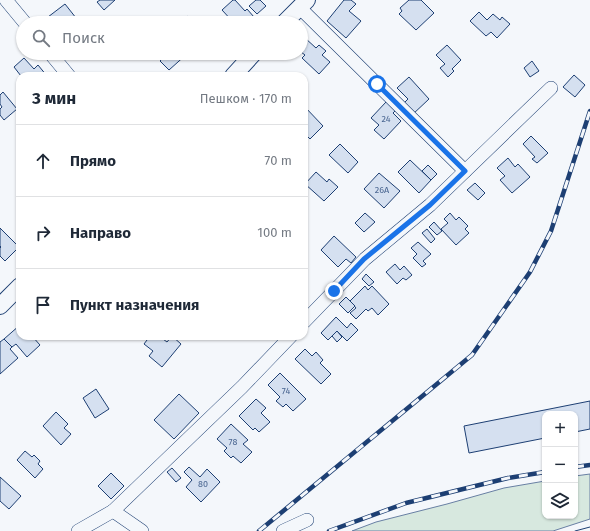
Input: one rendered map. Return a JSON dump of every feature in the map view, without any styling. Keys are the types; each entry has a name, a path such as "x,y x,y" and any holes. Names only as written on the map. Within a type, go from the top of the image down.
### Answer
{"main road":[{"path":"291,16 303,4"},
{"path":"237,72 248,60"},
{"path":"0,306 16,290"}],"street":[{"path":"6,0 19,16"},
{"path":"303,4 465,171"},
{"path":"56,60 66,72"},
{"path":"308,318 364,259 430,205 550,88"},
{"path":"78,531 112,511 242,387 287,340"},
{"path":"112,511 142,531"},
{"path":"283,531 307,520"}],"shaded area":[{"path":"590,474 590,519 553,531 352,531 376,522 504,488 542,482 542,519 578,519 578,476"}],"building":[{"path":"100,0 115,0 104,10 97,2"},
{"path":"233,0 235,0 245,11 247,9 253,16 228,16 222,10"},
{"path":"256,0 260,0 266,6 257,14 249,6"},
{"path":"344,0 351,0 356,4 349,11 361,21 346,38 327,21"},
{"path":"409,0 421,0 434,13 416,30 399,14 402,11 400,8"},
{"path":"65,4 74,16 49,16"},
{"path":"479,12 487,20 493,14 500,20 502,17 510,24 497,38 491,32 486,36 470,21"},
{"path":"308,41 316,48 319,45 326,51 322,55 330,62 319,74 304,60 308,60"},
{"path":"447,45 461,60 452,69 454,71 448,77 440,68 445,64 436,55"},
{"path":"22,60 26,60 34,69 38,65 44,72 18,72 14,67"},
{"path":"161,60 180,60 169,70 160,61"},
{"path":"532,61 539,71 530,77 524,68"},
{"path":"574,75 585,85 575,97 563,87"},
{"path":"409,77 429,99 412,115 402,105 408,99 397,88"},
{"path":"3,92 16,108 16,110 4,120 0,115 0,109 2,107 0,104 0,95"},
{"path":"386,102 395,111 393,113 401,121 384,139 374,130 379,125 371,118"},
{"path":"308,110 323,126 310,139 308,137"},
{"path":"531,136 548,153 537,163 532,159 535,157 523,144"},
{"path":"340,144 358,162 348,173 329,155"},
{"path":"508,158 515,167 518,164 530,177 512,193 500,180 505,176 497,168"},
{"path":"410,160 431,180 419,193 398,172"},
{"path":"428,165 437,174 431,180 422,171"},
{"path":"316,172 327,182 329,179 338,187 324,201 308,187 308,181"},
{"path":"379,173 400,191 384,208 364,189"},
{"path":"475,183 485,193 478,200 467,190"},
{"path":"365,213 375,222 364,232 355,223"},
{"path":"450,213 456,220 459,217 468,226 465,229 469,233 456,245 441,229 448,223 444,219"},
{"path":"434,222 442,231 437,235 429,227"},
{"path":"0,228 16,244 16,250 5,261 0,256"},
{"path":"427,229 435,239 431,243 422,233"},
{"path":"334,236 356,257 351,263 346,259 338,267 321,250"},
{"path":"418,242 431,254 423,261 426,264 422,267 413,258 417,254 411,248"},
{"path":"395,264 400,270 404,266 412,275 406,280 403,278 397,284 386,272"},
{"path":"366,274 374,282 369,286 362,279"},
{"path":"365,286 368,290 372,286 389,304 378,315 372,308 368,311 366,309 356,319 350,313 356,308 350,301"},
{"path":"346,297 355,306 348,313 339,304"},
{"path":"336,317 347,328 351,323 358,330 347,341 337,331 328,340 321,333"},
{"path":"16,328 16,340 36,340 40,345 27,357 16,344 12,347 4,339"},
{"path":"337,331 342,337 337,342 332,336"},
{"path":"4,339 12,347 10,349 18,358 0,374 0,342"},
{"path":"147,340 164,340 167,342 169,340 176,340 181,344 162,367 149,356 153,351 144,344"},
{"path":"305,349 312,356 316,352 323,360 320,363 331,374 321,384 295,359"},
{"path":"280,373 306,399 293,411 286,404 283,407 276,401 280,397 268,385"},
{"path":"96,389 109,409 95,418 83,398"},
{"path":"179,394 199,413 174,439 154,420"},
{"path":"256,399 266,408 261,413 270,422 259,432 255,428 253,430 239,416"},
{"path":"590,401 590,429 578,431 578,411 542,411 542,439 469,453 464,426"},
{"path":"56,412 68,424 64,428 71,434 61,445 43,426"},
{"path":"231,424 248,440 243,444 252,452 241,463 233,456 231,458 224,451 227,448 217,439"},
{"path":"25,451 32,457 34,455 40,461 38,464 43,469 35,478 17,460"},
{"path":"189,467 200,477 207,469 220,482 201,502 186,487 192,480 184,472"},
{"path":"172,468 181,478 176,482 167,472"},
{"path":"111,473 124,486 111,499 98,486"},
{"path":"0,477 21,496 9,509 0,501"}],"tram line":[{"path":"575,531 590,527"}],"railway":[{"path":"259,531 472,355 530,272 551,231 590,111"},
{"path":"578,467 590,465"},
{"path":"329,531 406,503 508,478 542,472"}],"route":[{"path":"334,291 364,259 430,205 465,171 377,84"}]}
